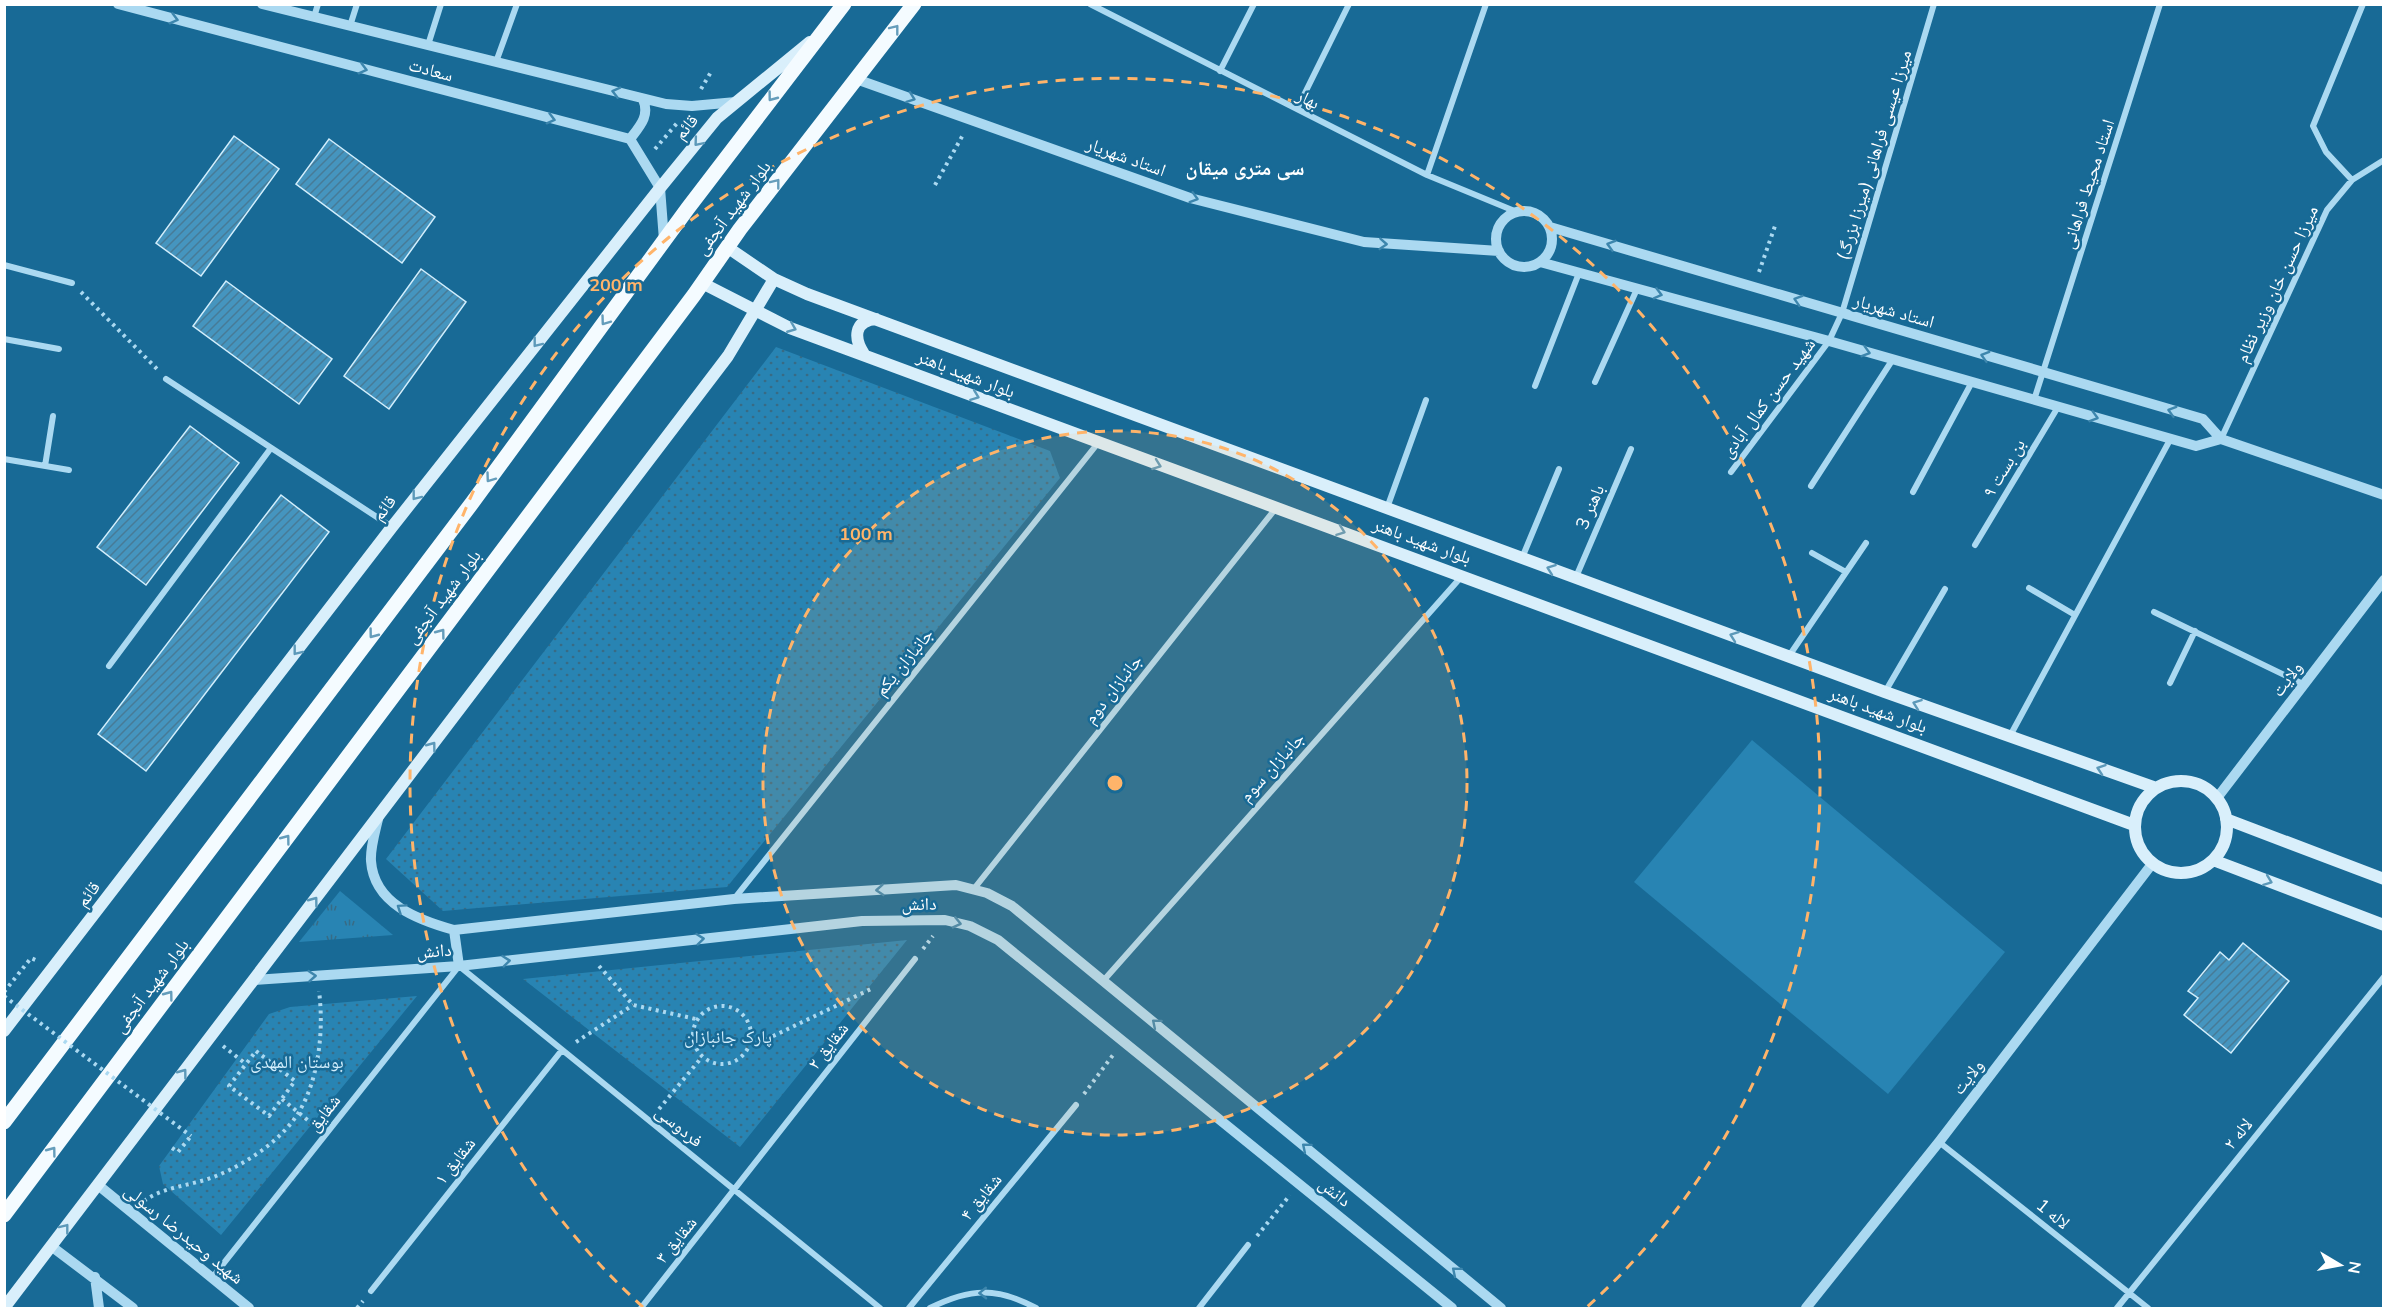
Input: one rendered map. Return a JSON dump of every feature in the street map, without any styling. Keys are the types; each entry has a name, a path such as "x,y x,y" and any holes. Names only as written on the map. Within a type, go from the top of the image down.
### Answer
{"main road":[{"name":"بلوار شهید آنجفی","path":"4,1122 472,503 664,240 844,4"},
{"name":"بلوار شهید آنجفی","path":"4,1215 727,247 914,4"},
{"name":"قائم","path":"4,1031 392,527 717,118 820,34"},
{"name":"بلوار شهید باهنر","path":"727,247 774,279 877,319 1885,692 2156,788"},
{"path":"4,1308 728,356 774,279"},
{"name":"بلوار شهید باهنر","path":"702,283 790,328 2134,825"},
{"path":"864,354 856,337 858,329 862,323 877,319"},
{"path":"2182,781 2201,786 2217,798 2226,819 2226,834 2222,848 2214,860 2203,868 2177,874 2152,864 2142,853 2136,840 2134,825 2137,810 2145,797 2156,788 2182,781"},
{"path":"2226,819 2384,879"},
{"path":"2214,860 2384,925"}],"street":[{"name":"سعادت","path":"118,4 630,139"},
{"name":"سعادت","path":"261,4 666,104 692,106 736,102"},
{"path":"314,17 318,4"},
{"path":"350,26 357,4"},
{"path":"428,45 441,4"},
{"path":"496,62 517,4"},
{"name":"بهار","path":"1090,4 1427,175 1517,212"},
{"path":"1220,71 1254,4"},
{"path":"1297,110 1349,4"},
{"path":"1427,175 1486,4"},
{"name":"میرزا عیسی فراهانی (میرزا بزرگ)","path":"1829,341 1842,313 1934,4"},
{"name":"استاد محیط فراهانی","path":"2034,400 2160,4"},
{"path":"2352,180 2326,152 2313,126 2363,4"},
{"name":"استاد شهریار","path":"856,79 1190,198 1364,242 1499,251"},
{"path":"643,99 646,106 644,120 630,139 660,188 664,240"},
{"name":"میرزا حسن خان وزیر نظام","path":"2221,439 2327,210 2352,180 2384,160"},
{"path":"1517,212 1536,213 1550,227 1552,246 1540,262 1532,267 1512,265 1499,251 1496,242 1501,223 1517,212"},
{"name":"استاد شهریار","path":"1550,227 2203,419 2221,439 2384,495"},
{"path":"1540,262 1829,341 2196,446 2221,439"},
{"path":"4,265 72,283"},
{"path":"1534,386 1579,273"},
{"path":"1595,382 1637,289"},
{"path":"4,339 59,349"},
{"name":"شهید حسن کمال آبادی","path":"1731,472 1829,341"},
{"path":"1811,486 1893,359"},
{"path":"166,379 392,527"},
{"path":"1913,492 1972,382"},
{"path":"1387,508 1426,400"},
{"name":"بن بست ۹","path":"1975,545 2058,407"},
{"path":"45,466 53,416"},
{"path":"2009,737 2171,438"},
{"name":"جانبازان یکم","path":"734,899 1098,443"},
{"path":"109,666 271,448"},
{"name":"باهنر 3","path":"1576,577 1631,448"},
{"path":"4,459 69,470"},
{"path":"1522,558 1559,469"},
{"name":"جانبازان دوم","path":"973,890 1276,508"},
{"path":"1788,656 1866,543"},
{"path":"1812,553 1846,572"},
{"name":"جانبازان سوم","path":"1104,980 1463,575"},
{"name":"ولایت","path":"2217,798 2384,580"},
{"path":"2029,588 2075,615"},
{"path":"1885,692 1945,589"},
{"path":"2154,612 2303,684"},
{"path":"2170,682 2195,632"},
{"path":"379,815 371,859 376,883 394,904 421,920 454,930 459,966"},
{"name":"ولایت","path":"1806,1308 1939,1142 2152,864"},
{"name":"دانش","path":"454,930 734,899 956,885 987,893 1012,906 1104,980 1501,1308"},
{"name":"دانش","path":"254,980 459,966 862,921 945,920 970,926 998,940 1452,1308"},
{"name":"شقایق ۲","path":"735,1191 915,959"},
{"name":"فردوسی","path":"459,966 880,1308"},
{"name":"شقایق","path":"212,1278 459,966"},
{"name":"لاله ۲","path":"2116,1308 2384,977"},
{"name":"شقایق ۱","path":"371,1291 562,1050"},
{"name":"شقایق ۴","path":"909,1308 1076,1105"},
{"name":"لاله 1","path":"1939,1142 2148,1308"},
{"name":"شهید وحیدرضا رسولی","path":"98,1185 249,1308"},
{"name":"شقایق ۳","path":"641,1308 735,1191"},
{"path":"1198,1308 1248,1245"},
{"path":"51,1246 133,1308"},
{"path":"94,1278 99,1308"},
{"path":"930,1308 954,1296 985,1291 1015,1297 1036,1308"}],"path":[{"path":"935,185 971,120"},
{"path":"1754,287 1775,226"},
{"path":"72,283 166,379"},
{"path":"915,959 945,920"},
{"path":"597,951 598,965 633,1005 696,1019"},
{"path":"31,958 4,994 191,1136 178,1152 172,1148"},
{"path":"130,1212 157,1191 198,1183 236,1166 270,1142 298,1113 312,1077 318,1048 321,1016 317,976"},
{"path":"751,1040 767,1039 884,983 892,987"},
{"path":"562,1050 633,1005"},
{"path":"719,1005 736,1009 748,1022 751,1040 743,1055 727,1064 718,1064 702,1057 693,1043 693,1027 702,1012 719,1005"},
{"path":"211,1036 246,1064"},
{"path":"1076,1105 1124,1041"},
{"path":"256,1051 296,1081 282,1099 269,1116 230,1086 256,1051"},
{"path":"649,1120 702,1057"},
{"path":"282,1099 326,1135"},
{"path":"1248,1245 1299,1184"}],"green space":[{"path":"776,347 1050,451 1060,478 727,887 443,911 386,859"},
{"path":"1752,740 2005,952 1888,1094 1634,882"},
{"path":"340,891 393,935 299,942"},
{"name":"پارک جانبازان","path":"907,940 740,1147 523,979"},
{"name":"بوستان المهدی","path":"417,996 221,1235 163,1184 159,1166 269,1014 290,1007"}],"building":[{"path":"234,136 279,169 201,276 156,243"},
{"path":"329,139 435,217 402,263 296,184"},
{"path":"421,269 466,302 389,409 344,376"},
{"path":"226,281 332,359 299,404 193,326"},
{"path":"190,426 239,463 146,585 97,547"},
{"path":"281,495 329,532 146,771 98,734"},
{"path":"2243,943 2289,981 2231,1053 2184,1015 2198,998 2188,991 2220,952 2229,960"}],"district":[{"name":"سی متری میقان","path":"1245,168"}]}
